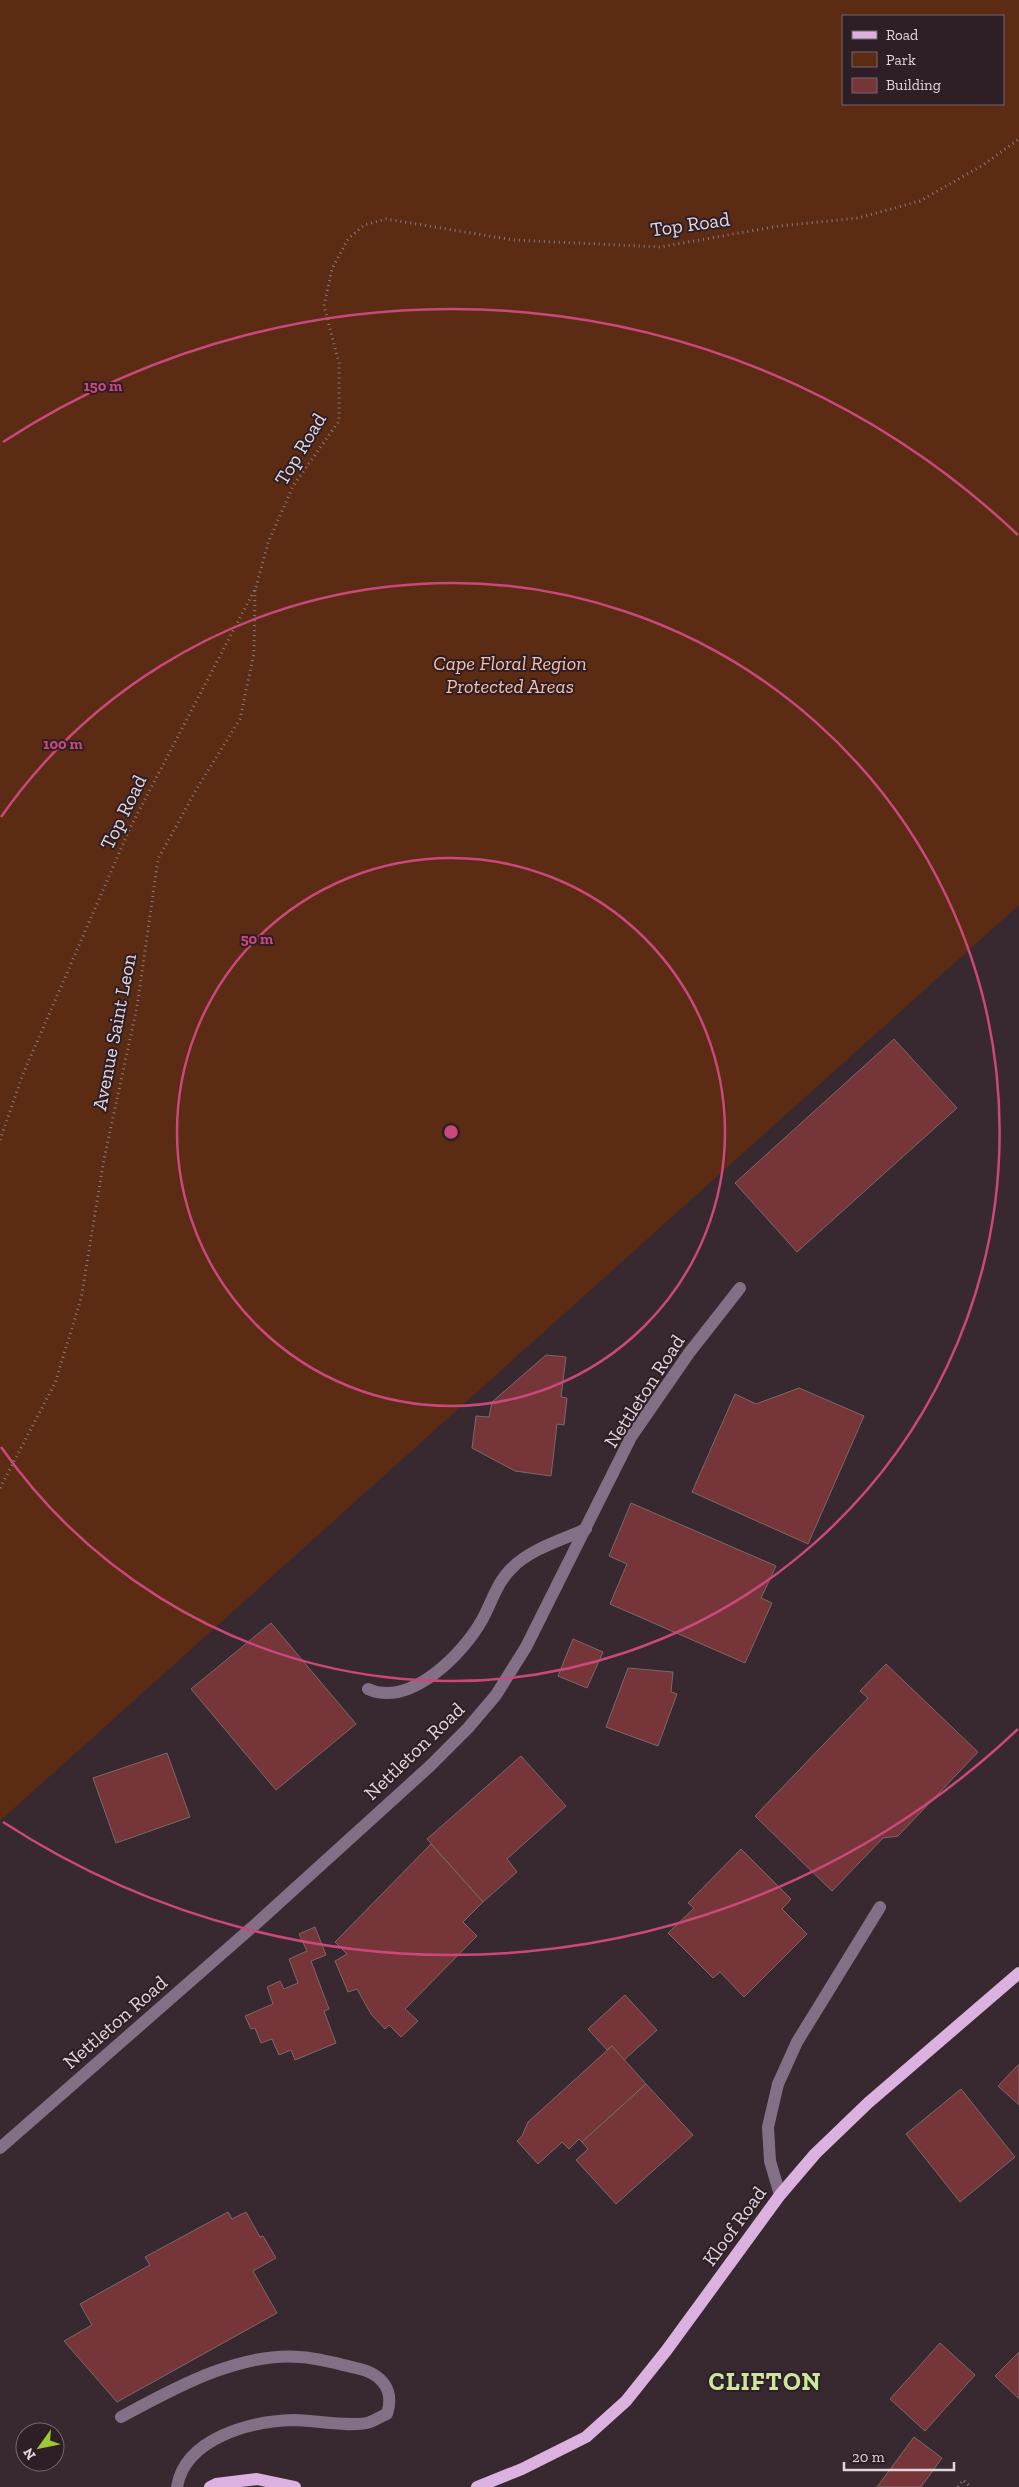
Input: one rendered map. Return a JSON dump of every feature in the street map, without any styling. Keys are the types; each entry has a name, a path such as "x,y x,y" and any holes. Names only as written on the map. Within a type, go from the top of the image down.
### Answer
{"main road":[{"name":"Kloof Road","path":"477,2487 522,2469 586,2437 626,2401 666,2351 780,2195 816,2154 868,2103 1019,1973"},
{"path":"210,2487 216,2484 257,2478 295,2487"}],"street":[{"name":"Nettleton Road","path":"0,2148 257,1923 430,1766 468,1728 496,1695 526,1647 631,1437 689,1353 740,1288"},
{"path":"368,1689 384,1694 408,1689 442,1668 454,1658 472,1637 501,1580 513,1566 545,1547 586,1529"},
{"path":"780,2195 770,2161 768,2127 778,2084 797,2042 880,1907"},
{"path":"121,2417 214,2372 261,2360 300,2356 367,2370 384,2381 391,2401 387,2414 368,2423 293,2420 260,2424 220,2437 196,2451 187,2460 179,2477 177,2487"}],"path":[{"name":"Top Road","path":"0,1140 23,1074 130,828 256,587 268,543 293,486 339,421 339,363 324,306 332,269 348,239 364,225 386,218 514,240 660,247 779,226 858,218 920,201 983,165 1019,138"},
{"name":"Avenue Saint Leon","path":"0,1488 55,1382 81,1299 104,1159 137,1007 158,859 196,790 240,719 254,654 256,587"},
{"path":"958,2487 962,2480 971,2487"}],"green space":[{"name":"Cape Floral Region Protected Areas","path":"0,0 1019,0 1019,905 0,1821"}],"building":[{"path":"894,1039 957,1108 797,1252 735,1183"},
{"path":"546,1355 566,1357 561,1397 567,1398 564,1425 557,1424 551,1476 515,1471 472,1448 476,1416 489,1417 492,1402"},
{"path":"799,1388 864,1416 808,1544 692,1492 735,1394 756,1404"},
{"path":"631,1503 776,1566 761,1598 772,1603 745,1663 610,1604 627,1564 609,1556"},
{"path":"271,1623 356,1724 276,1790 191,1689"},
{"path":"573,1639 603,1652 587,1688 558,1676"},
{"path":"886,1664 978,1752 898,1836 883,1838 832,1891 755,1816 868,1698 860,1691"},
{"path":"628,1668 673,1672 671,1692 677,1694 658,1746 606,1727"},
{"path":"167,1753 190,1817 116,1843 93,1778"},
{"path":"521,1756 566,1806 507,1859 517,1872 483,1902 427,1839"},
{"path":"431,1844 483,1902 463,1922 477,1936 405,2009 418,2021 401,2037 389,2025 385,2029 371,2014 357,1989 348,1992 335,1961 347,1954 335,1942"},
{"path":"741,1849 791,1899 782,1909 807,1934 744,1997 720,1972 713,1978 668,1933 694,1908 688,1903"},
{"path":"315,1927 326,1955 311,1961 329,2009 324,2011 336,2043 295,2060 291,2050 279,2055 272,2039 261,2043 255,2028 251,2029 245,2016 273,2004 267,1987 280,1981 284,1989 298,1983 289,1959 307,1951 299,1934"},
{"path":"625,1995 657,2030 624,2060 612,2046 607,2050 588,2029"},
{"path":"612,2046 646,2084 582,2142 579,2139 569,2149 562,2142 538,2164 517,2141 522,2136 528,2122"},
{"path":"1019,2064 1019,2105 998,2086"},
{"path":"646,2084 693,2135 616,2204 576,2160 588,2149 582,2142"},
{"path":"961,2089 1015,2157 960,2202 906,2134"},
{"path":"228,2212 232,2219 246,2212 260,2237 263,2236 276,2258 253,2271 277,2313 117,2402 64,2341 92,2325 80,2304 150,2265 145,2257"},
{"path":"940,2343 975,2375 925,2431 890,2399"},
{"path":"1019,2352 1019,2399 995,2376"},
{"path":"914,2437 942,2458 921,2487 877,2487"}],"district":[{"name":"CLIFTON","path":"765,2381"}]}
